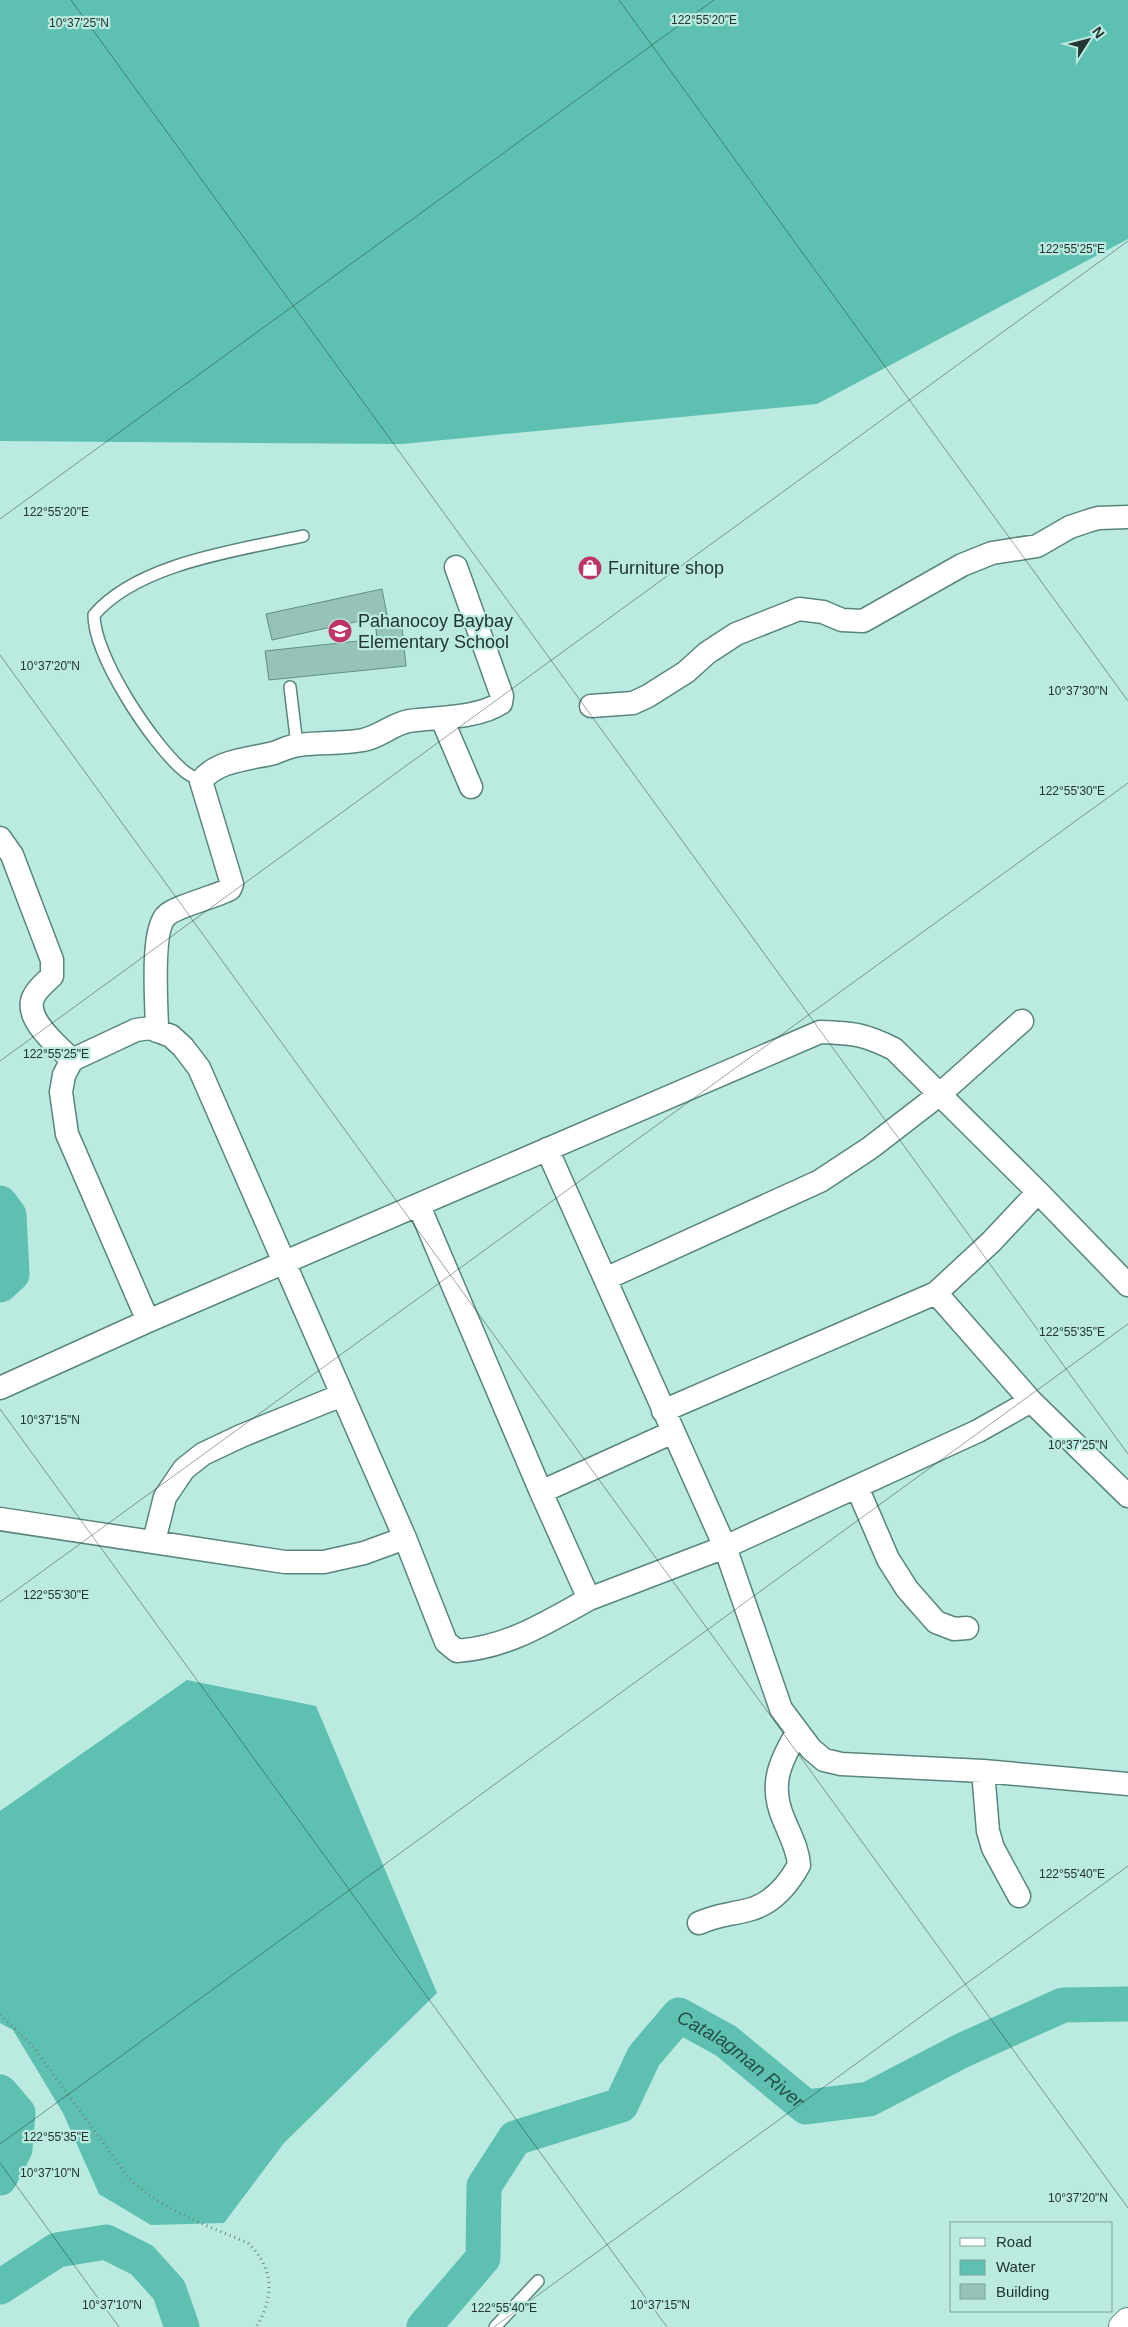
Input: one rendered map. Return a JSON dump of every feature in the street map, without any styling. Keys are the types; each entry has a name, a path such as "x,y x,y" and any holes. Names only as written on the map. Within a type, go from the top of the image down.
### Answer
{"main road":[{"path":"1123,2327 1128,2322"}],"street":[{"path":"591,706 633,703 648,696 673,681 736,634 784,614 810,609 842,620 863,622 955,569 992,553 1037,546 1070,528 1098,518 1128,518"},
{"path":"157,1031 156,945 160,924 167,914 219,895 230,889 232,884 201,780 206,773 217,768 297,745 362,740 374,737 398,724 408,721 442,719 493,708 501,703 502,696 456,567"},
{"path":"442,719 471,787"},
{"path":"0,838 12,855 52,960 52,976 33,998 32,1006 38,1026 72,1060"},
{"path":"606,1280 820,1181 870,1148 940,1094 1022,1021"},
{"path":"148,1321 67,1134 61,1092 64,1075 72,1060 136,1030 150,1028 171,1036 184,1047 199,1068 405,1538 446,1642 457,1651 475,1649 515,1639 589,1599 725,1547 978,1431 1031,1401"},
{"path":"0,1388 148,1321 820,1032 848,1033 870,1037 894,1050 1038,1192 1128,1285"},
{"path":"547,1149 725,1547 781,1709 797,1733 824,1760 841,1764 983,1771 1128,1784"},
{"path":"663,1410 936,1293 990,1242 1038,1192"},
{"path":"419,1206 541,1492 589,1599"},
{"path":"936,1293 1031,1401 1128,1496"},
{"path":"154,1541 166,1496 184,1469 203,1454 241,1436 342,1395"},
{"path":"541,1492 673,1432"},
{"path":"857,1486 888,1559 907,1589 936,1622 954,1629 967,1628"},
{"path":"0,1519 285,1562 324,1562 364,1553 405,1538"},
{"path":"699,1923 719,1914 749,1910 761,1905 781,1892 792,1880 799,1865 792,1839 778,1804 777,1790 779,1765 797,1733"},
{"path":"983,1771 988,1831 993,1848 1020,1896"}],"lane":[{"path":"201,780 186,773 175,764 127,699 94,628 94,615 101,607 133,585 158,571 303,536"},
{"path":"290,687 297,745"},
{"path":"495,2327 538,2281"}],"path":[{"path":"0,2015 32,2046 128,2177 141,2190 178,2213 248,2243 257,2252 265,2265 270,2286 267,2302 256,2327"}],"water":[{"path":"0,0 1128,0 1128,239 817,404 402,444 0,441"},
{"path":"187,1680 316,1706 437,1993 284,2143 224,2223 151,2225 99,2194 63,2113 13,2030 0,2023 0,1811"}],"building":[{"path":"382,589 387,615 272,640 266,614"},
{"path":"401,617 406,666 269,680 265,651 377,639 375,620"}],"waterway":[{"path":"0,1203 9,1215 12,1274 0,1285"},
{"name":"Catalagman River","path":"424,2327 483,2258 484,2186 515,2138 621,2105 644,2056 679,2015 726,2041 806,2107 869,2099 963,2050 1063,2005 1128,2004"},
{"path":"0,2092 18,2113 15,2149 0,2178"},
{"path":"0,2287 57,2250 106,2242 142,2260 169,2290 182,2327"}],"place":[{"name":"Furniture shop","path":"590,568"},
{"name":"Pahanocoy Baybay Elementary School","path":"340,631"}]}
